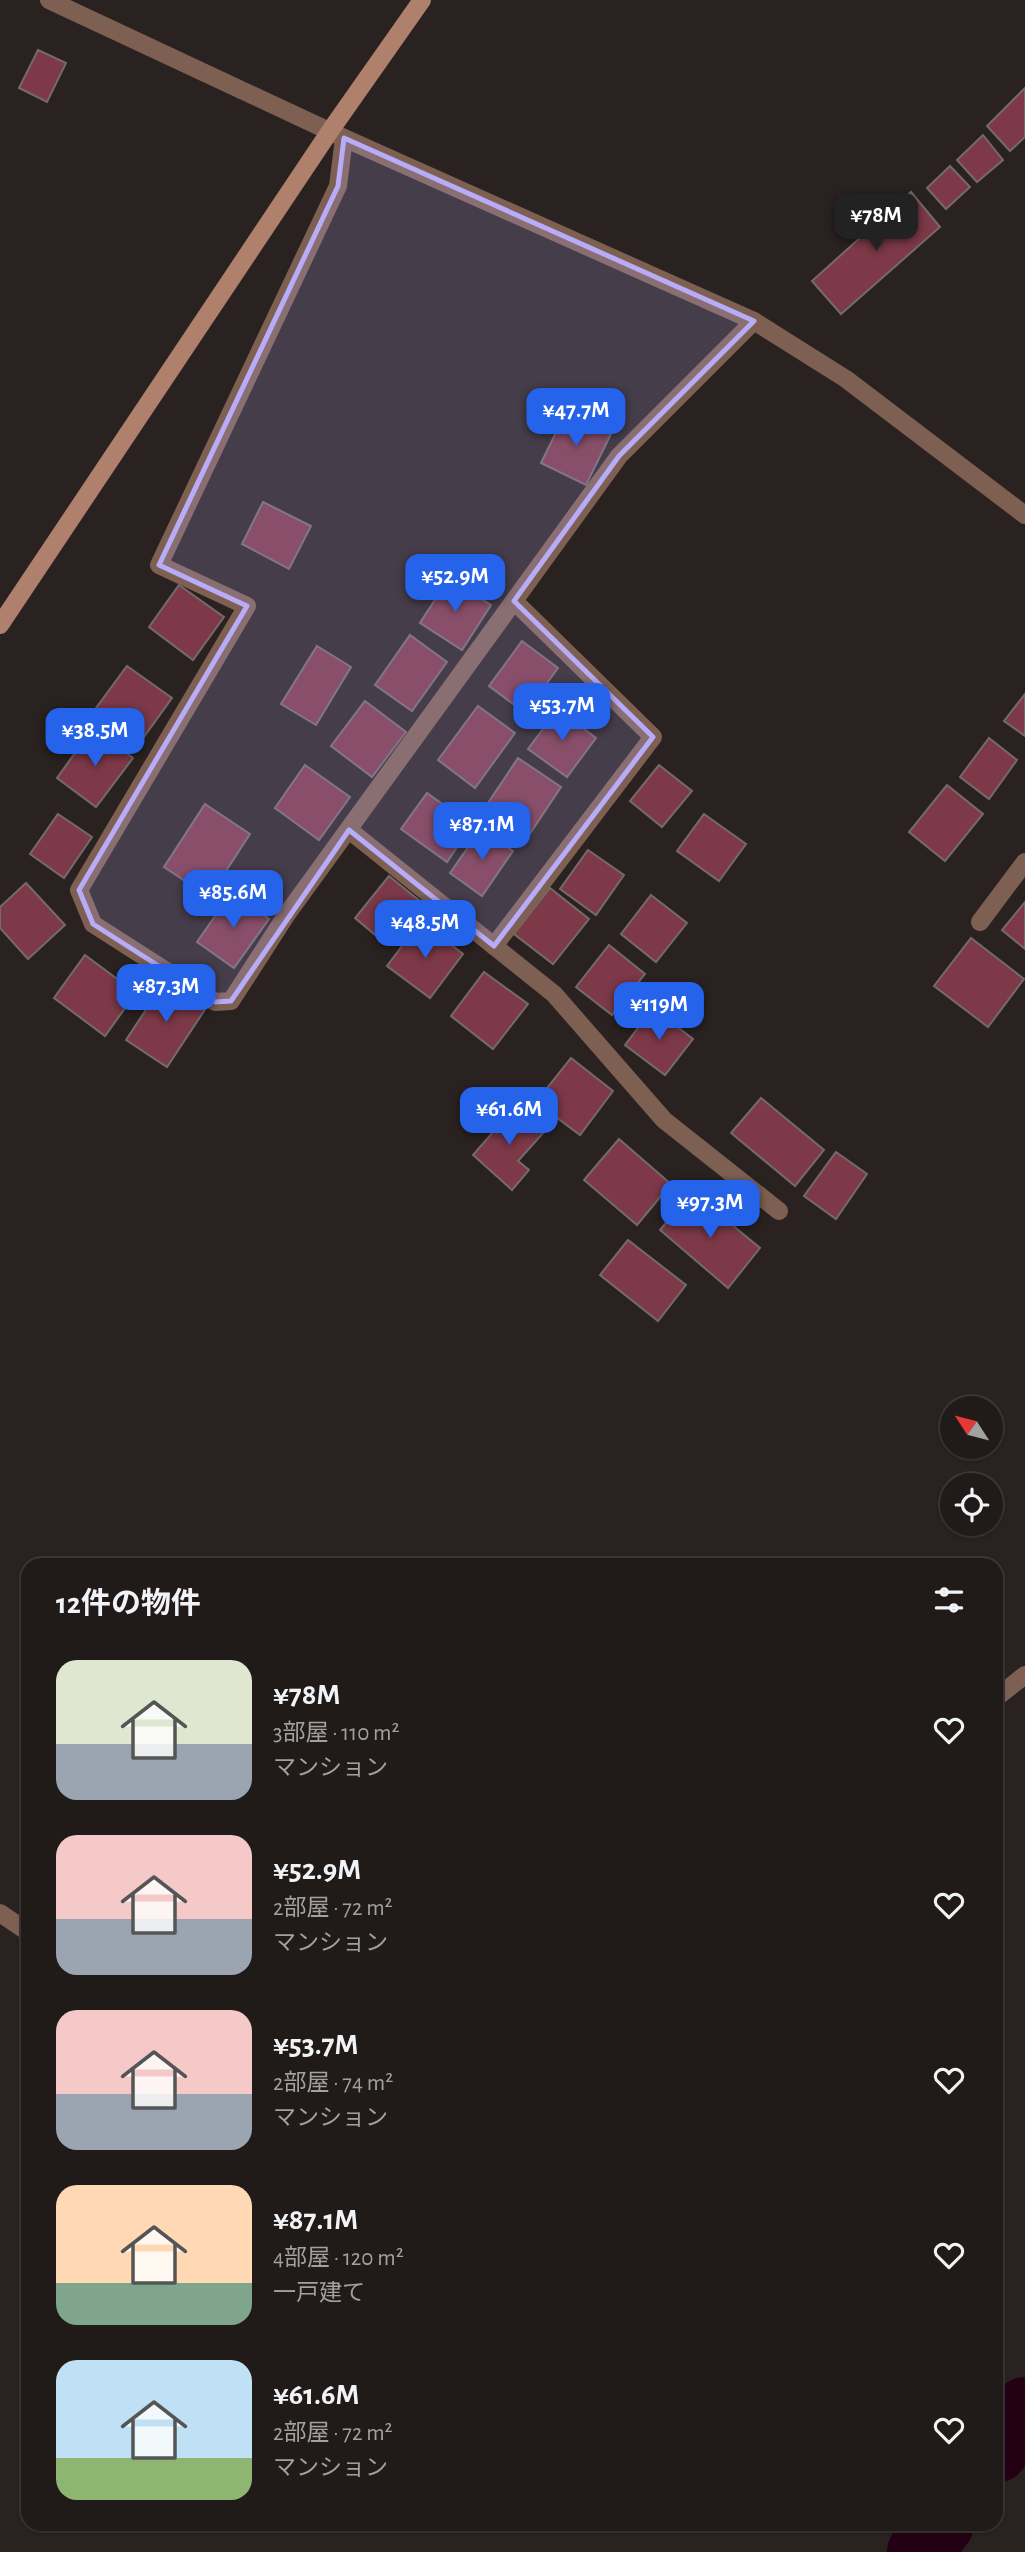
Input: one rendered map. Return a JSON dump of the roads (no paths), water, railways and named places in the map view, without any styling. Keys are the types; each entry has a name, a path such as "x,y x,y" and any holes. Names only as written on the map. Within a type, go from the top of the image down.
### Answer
{"street":[{"path":"49,0 337,134 754,321 846,379 1025,515"},
{"path":"0,625 337,134 422,0"},
{"path":"337,134 338,186 159,565 247,607 79,890 93,924 215,1002 231,1001 287,914 619,456 754,321"},
{"path":"494,946 653,737 514,601"},
{"path":"349,830 554,994 664,1120 779,1211"},
{"path":"980,922 1025,862"},
{"path":"1003,1692 1025,1675"},
{"path":"0,1913 21,1927"}],"waterway":[{"path":"1003,2440 1025,2410"},
{"path":"920,2552 936,2531"}]}
